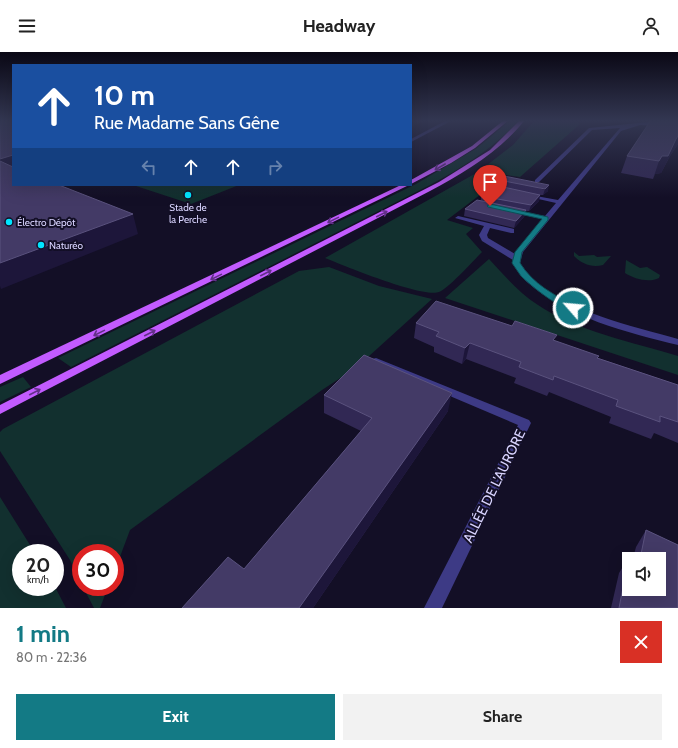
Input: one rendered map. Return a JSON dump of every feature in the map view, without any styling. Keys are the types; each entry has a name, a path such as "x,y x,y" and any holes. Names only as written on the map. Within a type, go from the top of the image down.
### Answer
{"main road":[{"path":"412,181 474,146"},
{"path":"0,410 428,190 471,165 497,146"},
{"path":"0,380 404,186"}],"street":[{"path":"537,181 573,146"},
{"path":"606,146 519,252 516,258 516,263 518,268 530,281 549,295 573,308 608,321 678,342"},
{"path":"517,193 560,202"},
{"path":"507,210 546,218"},
{"path":"458,218 510,231"},
{"path":"488,225 483,235 485,239 516,258"},
{"name":"ALLÉE DE L'AURORE","path":"375,360 525,423 433,608"}],"green space":[{"path":"479,146 491,146 478,156 430,185 71,367 58,358 416,184"},
{"path":"512,146 555,146 520,177 506,175 447,220 473,228 466,234 482,252 443,290 430,293 401,286 325,258 478,172"},
{"name":"Stade de la Perche","path":"136,186 236,186 191,204"},
{"path":"574,252 579,256 611,256 603,265 591,266 577,259 574,256"},
{"path":"489,259 524,295 553,314 587,329 678,356 678,375 445,298"},
{"path":"626,260 640,268 647,267 660,275 659,278 651,280 637,279 625,273"},
{"path":"329,267 379,286 432,299 357,367 322,390 130,530 124,546 124,544 72,544 72,564 64,551 64,544 60,544 0,451 0,432 3,429 299,271"},
{"path":"23,377 31,387 0,402 0,387"},
{"path":"0,497 29,544 12,544 12,596 60,596 66,608 0,608"},
{"path":"88,596 105,596 100,608 94,608"}],"building":[{"path":"0,146 12,146 12,155 0,159"},
{"path":"634,146 673,146 668,156 662,156 659,161 627,156"},
{"path":"0,161 12,167 12,186 62,186 133,214 0,263"},
{"path":"504,176 549,185 545,189 499,180"},
{"path":"494,185 540,195 531,205 481,196"},
{"path":"477,200 526,210 516,221 465,209"},
{"path":"436,301 512,326 515,321 557,335 553,340 599,356 597,358 678,385 678,422 660,416 660,422 616,406 618,400 554,376 553,380 519,367 521,362 470,343 465,348 436,336 439,332 416,323"},
{"path":"364,355 452,393 299,608 182,608 228,557 244,569 372,418 324,395"},
{"path":"646,530 678,545 678,608 619,608 622,593 622,596 666,596 666,552 641,552"}],"place":[{"name":"Stade de la Perche","path":"188,195"},
{"name":"Électro Dépôt","path":"9,222"},
{"name":"Naturéo","path":"41,245"}],"route":[{"path":"490,206 546,218 517,255 516,263 518,268 530,281 549,295 573,308"}]}
